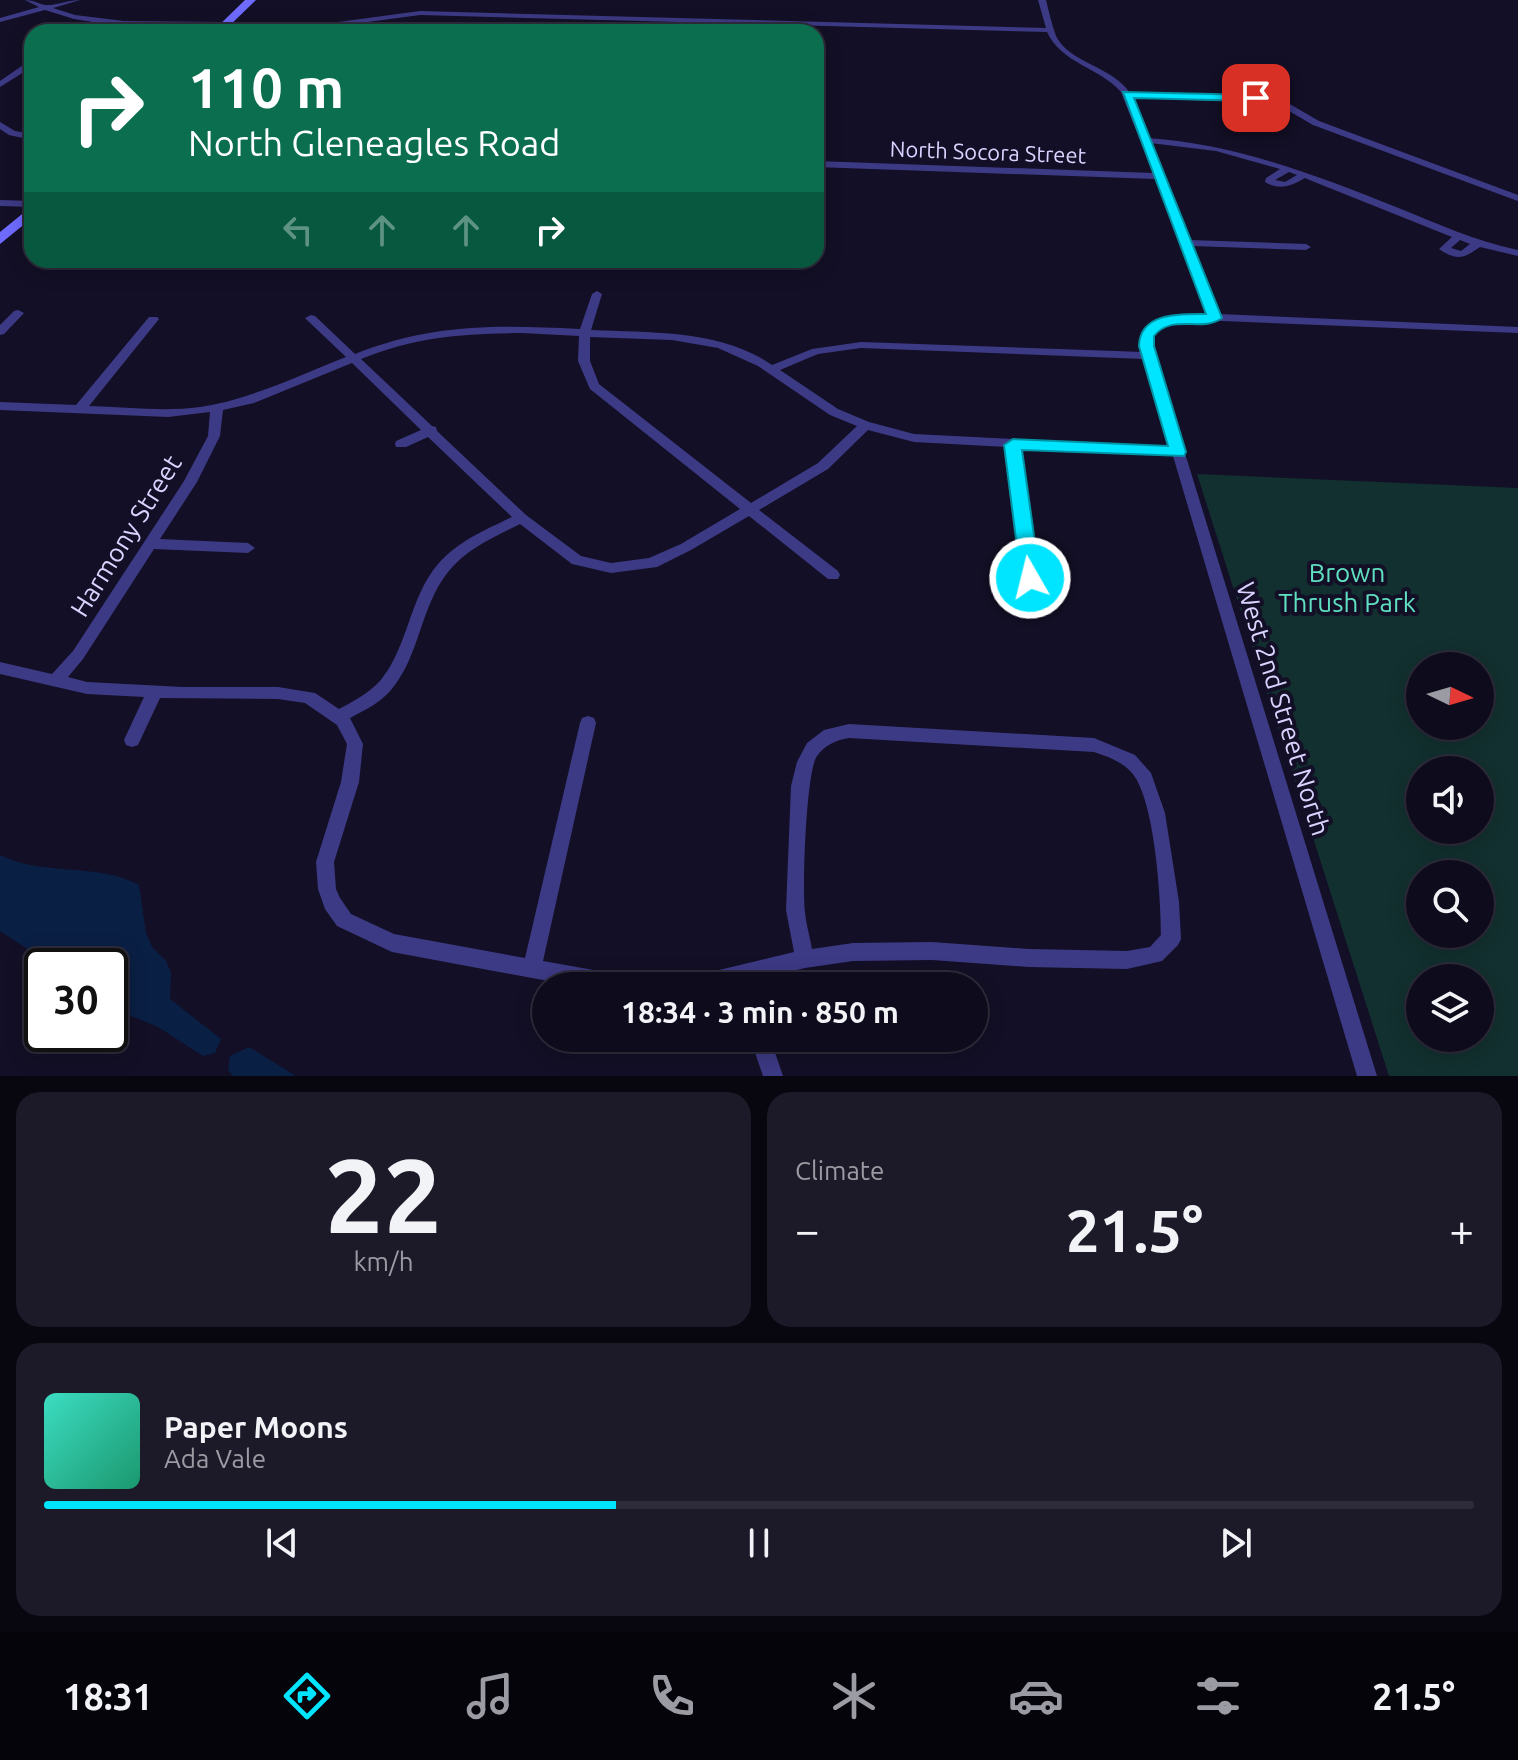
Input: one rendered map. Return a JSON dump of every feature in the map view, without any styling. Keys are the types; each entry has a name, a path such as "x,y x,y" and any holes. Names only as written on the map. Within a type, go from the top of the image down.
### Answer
{"main road":[{"path":"225,24 251,0"},
{"path":"0,240 24,215"}],"street":[{"path":"29,0 66,18 83,23 111,24"},
{"path":"0,20 76,0"},
{"path":"1042,0 1051,30 1063,49 1113,78 1127,95 1215,318"},
{"path":"355,24 420,13 1051,30"},
{"path":"0,85 24,68"},
{"path":"1127,95 1256,98 1285,105 1316,123 1518,198"},
{"path":"0,125 12,133 24,135"},
{"path":"1145,140 1222,148 1288,169 1478,243 1518,253"},
{"name":"North Socora Street","path":"824,164 1159,176"},
{"path":"1288,169 1271,178 1270,182 1286,185 1304,175"},
{"path":"0,203 24,206"},
{"path":"1459,236 1444,247 1446,252 1462,255 1478,243"},
{"path":"1185,243 1306,247"},
{"path":"597,294 581,359 594,386 833,575"},
{"path":"0,332 18,313"},
{"path":"311,318 521,518 577,560 611,568 662,559 823,466 865,425"},
{"path":"772,369 816,351 861,345 1149,356 1147,336 1160,323 1180,318 1518,330"},
{"path":"79,410 153,319"},
{"path":"0,406 168,413 217,408 250,400 392,343 455,331 489,329 699,340 742,353 772,369 834,412 865,425 914,438 1178,452"},
{"name":"West 2nd Street North","path":"1149,356 1367,1076"},
{"name":"Harmony Street","path":"55,681 78,655 205,456 214,436 217,408"},
{"path":"401,444 432,430"},
{"path":"1013,445 1030,578"},
{"path":"339,717 371,698 389,682 428,590 440,570 456,553 521,518"},
{"path":"151,544 248,548"},
{"path":"0,668 87,688 309,697 339,717 355,744 350,782 325,862 327,889 341,915 364,932 392,943 549,972"},
{"path":"132,740 155,692"},
{"path":"532,969 588,723"},
{"path":"765,972 805,959 853,952 932,951 1029,958 1127,960 1155,955 1171,939 1172,906 1158,827 1144,777 1131,761 1115,751 1094,745 849,731 830,735 813,748 805,762 800,786 795,910 805,959"},
{"path":"765,1052 773,1076"}],"green space":[{"name":"Brown Thrush Park","path":"1197,474 1518,488 1518,1076 1389,1076"}],"water":[{"path":"0,855 35,866 105,874 139,885 146,933 152,947 166,961 171,972 170,999 221,1039 215,1053 203,1056 158,1027 128,1014 128,948 26,948 0,931"},
{"path":"249,1047 296,1076 233,1076 228,1070 230,1056"}],"route":[{"path":"1030,578 1013,445 1178,452 1146,346 1147,336 1160,323 1170,319 1215,318 1127,95 1256,98"}]}
